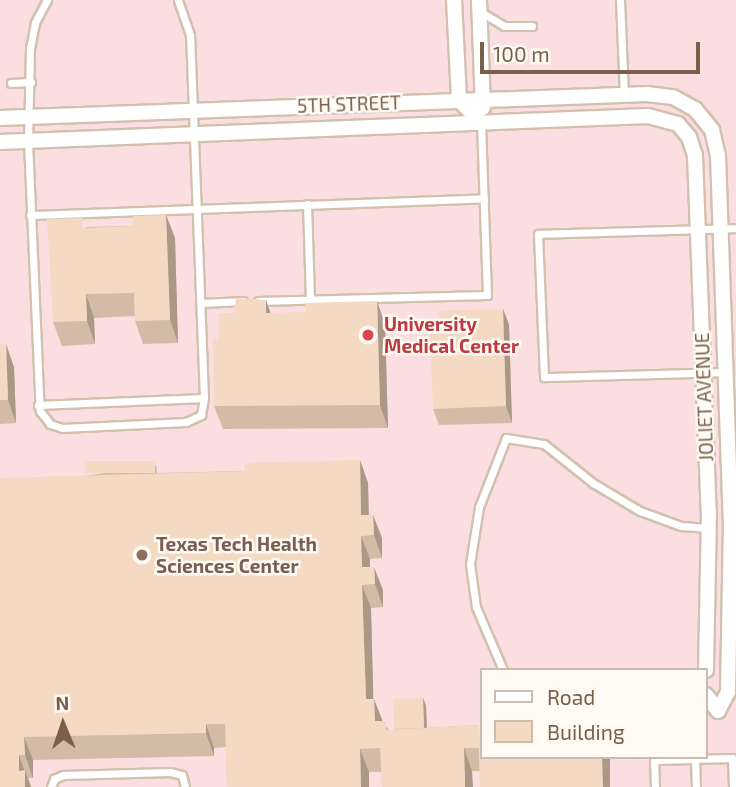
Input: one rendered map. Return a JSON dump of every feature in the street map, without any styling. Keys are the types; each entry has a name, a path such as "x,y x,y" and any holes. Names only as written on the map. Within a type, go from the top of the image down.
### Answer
{"street":[{"path":"454,0 459,100 481,123"},
{"path":"480,6 483,100 481,123"},
{"name":"5TH STREET","path":"0,118 624,94 665,95 695,109"},
{"name":"JOLIET AVENUE","path":"695,109 716,142 734,521 728,692 713,713 708,700"},
{"name":"5TH STREET","path":"0,142 656,117 683,128"},
{"name":"JOLIET AVENUE","path":"683,128 695,156 709,528 706,668"},
{"path":"728,436 736,450"},
{"path":"709,528 734,521"},
{"path":"709,528 733,540"}],"lane":[{"path":"47,0 35,23 30,82 30,215 37,405 50,424 62,428 159,424 198,419 204,398 190,35 178,0"},
{"path":"620,0 624,94"},
{"path":"480,6 504,26 532,26"},
{"path":"11,82 30,82"},
{"path":"201,303 487,295 481,123"},
{"path":"30,215 484,198"},
{"path":"307,204 310,302"},
{"path":"725,372 544,377 538,234 736,228"},
{"path":"37,405 204,398"},
{"path":"502,668 476,607 470,564 479,507 506,438 536,441 593,483 640,511 681,526 709,528"},
{"path":"708,759 732,758 733,787"},
{"path":"655,787 654,760 695,759 696,787"},
{"path":"51,787 54,779 63,775 170,772 182,775 186,787"}],"shaded area":[{"name":"University Medical Center","path":"0,0 736,0 736,787 0,787"}],"building":[{"path":"166,215 170,320 135,321 134,293 86,294 87,321 53,322 47,219 82,218 83,228 133,226 133,216"},
{"path":"236,298 266,300 266,313 306,312 305,303 377,301 380,405 214,406 213,339 219,339 219,313 234,313"},
{"path":"503,309 506,406 433,409 430,334 440,334 439,311"},
{"path":"0,344 6,344 8,400 0,400"},
{"path":"360,460 361,515 373,515 374,535 361,536 362,567 374,567 375,584 362,585 366,699 374,699 375,721 386,721 386,730 478,725 480,759 602,759 603,787 480,787 479,748 464,748 465,787 382,787 380,748 360,749 361,787 227,787 225,724 206,724 206,733 24,737 25,755 19,755 19,771 25,770 25,787 0,787 0,478 244,471 245,463"},
{"path":"85,461 155,461 155,473 85,473"},
{"path":"423,698 424,728 394,729 393,699"}],"place":[{"name":"University Medical Center","path":"368,335"},
{"name":"Texas Tech Health Sciences Center","path":"142,555"}]}
